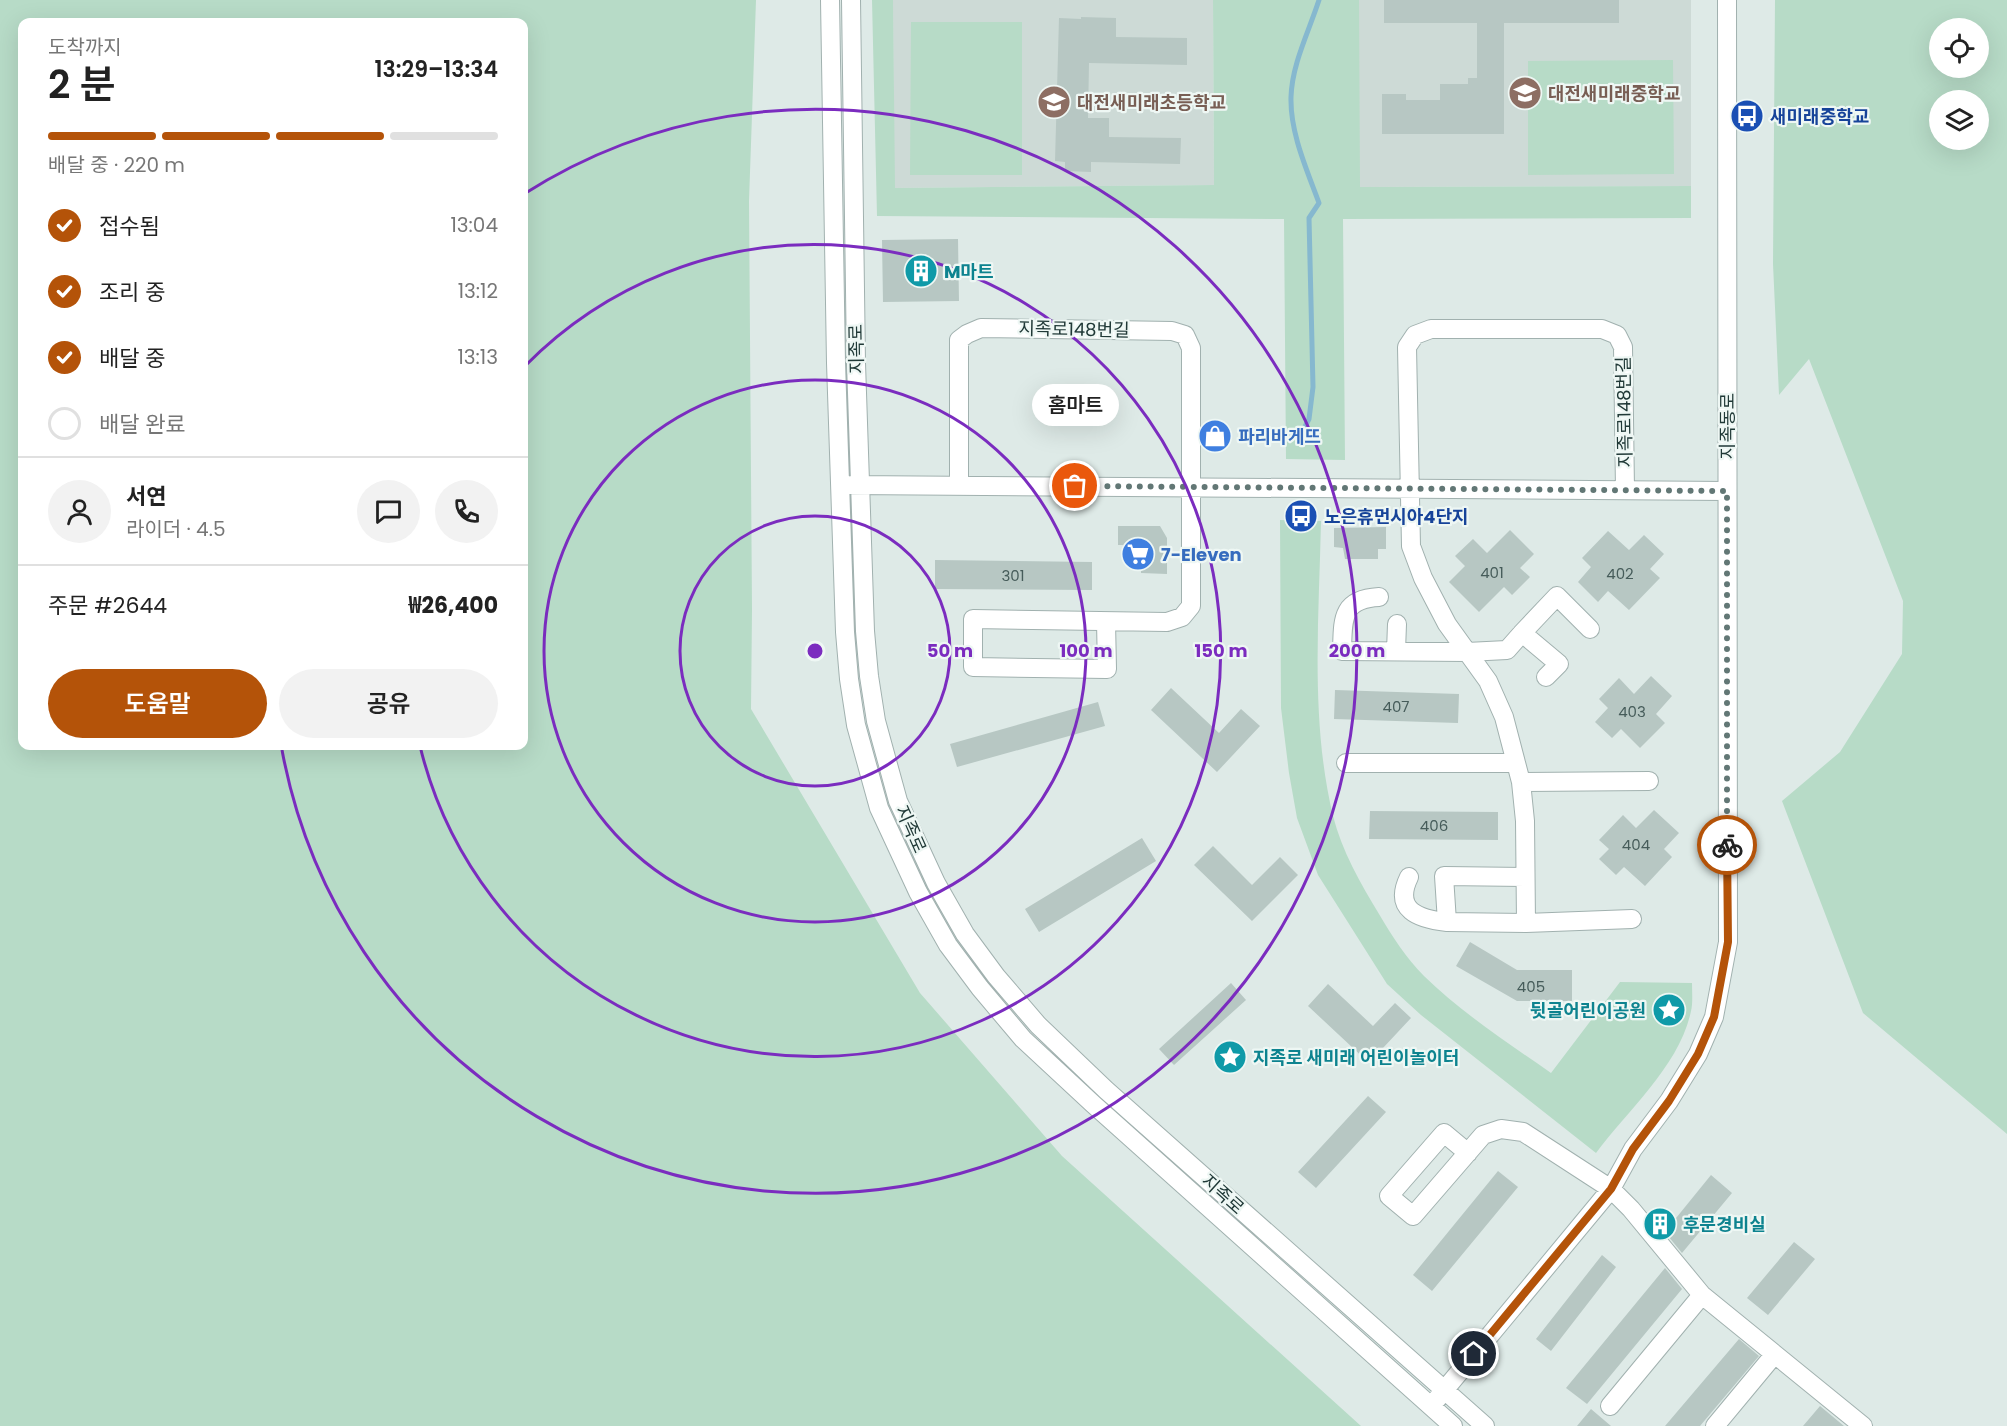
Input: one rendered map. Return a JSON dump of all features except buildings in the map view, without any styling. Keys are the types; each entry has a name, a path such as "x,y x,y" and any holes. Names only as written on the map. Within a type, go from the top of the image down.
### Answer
{"street":[{"name":"지족로","path":"830,0 836,363 845,632 856,725 879,808 918,892 948,945 980,988 1023,1039 1453,1426"},
{"name":"지족로","path":"850,0 856,363 866,631 869,676 876,721 898,801 936,883 965,934 996,976 1038,1025 1124,1106 1485,1426"},
{"name":"지족동로","path":"1431,1406 1611,1189 1633,1149 1669,1101 1698,1054 1714,1017 1728,942 1727,0"},
{"name":"지족로148번길","path":"959,486 959,340 981,328 1172,331 1185,335 1191,348 1191,487"},
{"name":"지족로148번길","path":"1409,489 1407,346 1415,335 1431,328 1602,329 1617,335 1623,346 1625,490"},
{"name":"지족로148번길","path":"840,485 1727,491"},
{"path":"1106,622 1107,669 973,667 973,619 1167,622 1182,617 1191,606 1191,487"},
{"path":"1409,489 1411,546 1423,578 1447,624 1488,681 1504,717 1521,782 1525,821 1526,923"},
{"path":"1378,597 1362,598 1352,605 1343,620 1342,651 1507,650 1557,596 1590,629"},
{"path":"1396,651 1397,624"},
{"path":"1522,633 1559,664 1546,677"},
{"path":"1346,762 1516,762"},
{"path":"1521,782 1648,781"},
{"path":"1447,922 1444,876 1525,877"},
{"path":"1409,877 1403,889 1405,903 1413,914 1428,920 1526,923 1632,919"},
{"path":"1468,1153 1444,1133 1389,1196 1413,1216 1483,1136 1502,1129 1523,1132 1611,1189 1631,1209 1702,1295 1863,1426"},
{"path":"1610,1406 1702,1295"},
{"path":"1715,1426 1774,1355"}],"shaded area":[{"name":"대전새미래초등학교","path":"893,0 1213,0 1214,185 894,188"},
{"name":"대전새미래중학교","path":"1359,0 1691,0 1691,186 1359,187"}],"green space":[{"path":"0,0 756,0 749,201 751,709 920,993 1062,1156 1361,1426 0,1426"},
{"path":"872,0 893,0 895,188 1214,185 1213,0 1359,0 1360,187 1691,186 1691,218 1343,219 1345,460 1286,459 1284,219 877,216"},
{"path":"1775,0 2007,0 2007,1134 1863,1013 1782,801 1840,752 1902,654 1903,601 1809,359 1779,395 1773,264"},
{"path":"911,22 1022,22 1022,175 910,175"},
{"path":"1673,60 1674,174 1528,175 1528,61"},
{"path":"1280,520 1321,521 1319,706 1321,743 1333,816 1341,842 1358,879 1394,939 1417,969 1470,1015 1551,1073 1620,982 1692,983 1691,1011 1676,1050 1665,1068 1596,1153 1421,1015 1387,984 1318,875 1297,818 1281,708"}],"waterway":[{"path":"1300,436 1309,419 1313,387 1309,218 1319,203 1296,138 1291,97 1294,72 1319,0"}],"way so far":[{"path":"1075,486 1727,491 1727,845"}],"place":[{"name":"대전새미래중학교","path":"1525,93"},
{"name":"대전새미래초등학교","path":"1054,102"},
{"name":"새미래중학교","path":"1747,116"},
{"name":"M마트","path":"921,271"},
{"name":"파리바게뜨","path":"1215,436"},
{"name":"홈마트","path":"1075,486"},
{"name":"노은휴먼시아4단지","path":"1301,516"},
{"name":"7-Eleven","path":"1138,554"},
{"name":"뒷골어린이공원","path":"1669,1010"},
{"name":"지족로 새미래 어린이놀이터","path":"1230,1057"},
{"name":"후문경비실","path":"1660,1224"}],"route":[{"path":"1474,1354 1611,1189 1633,1149 1669,1101 1698,1054 1714,1017 1728,942 1727,845"}]}
